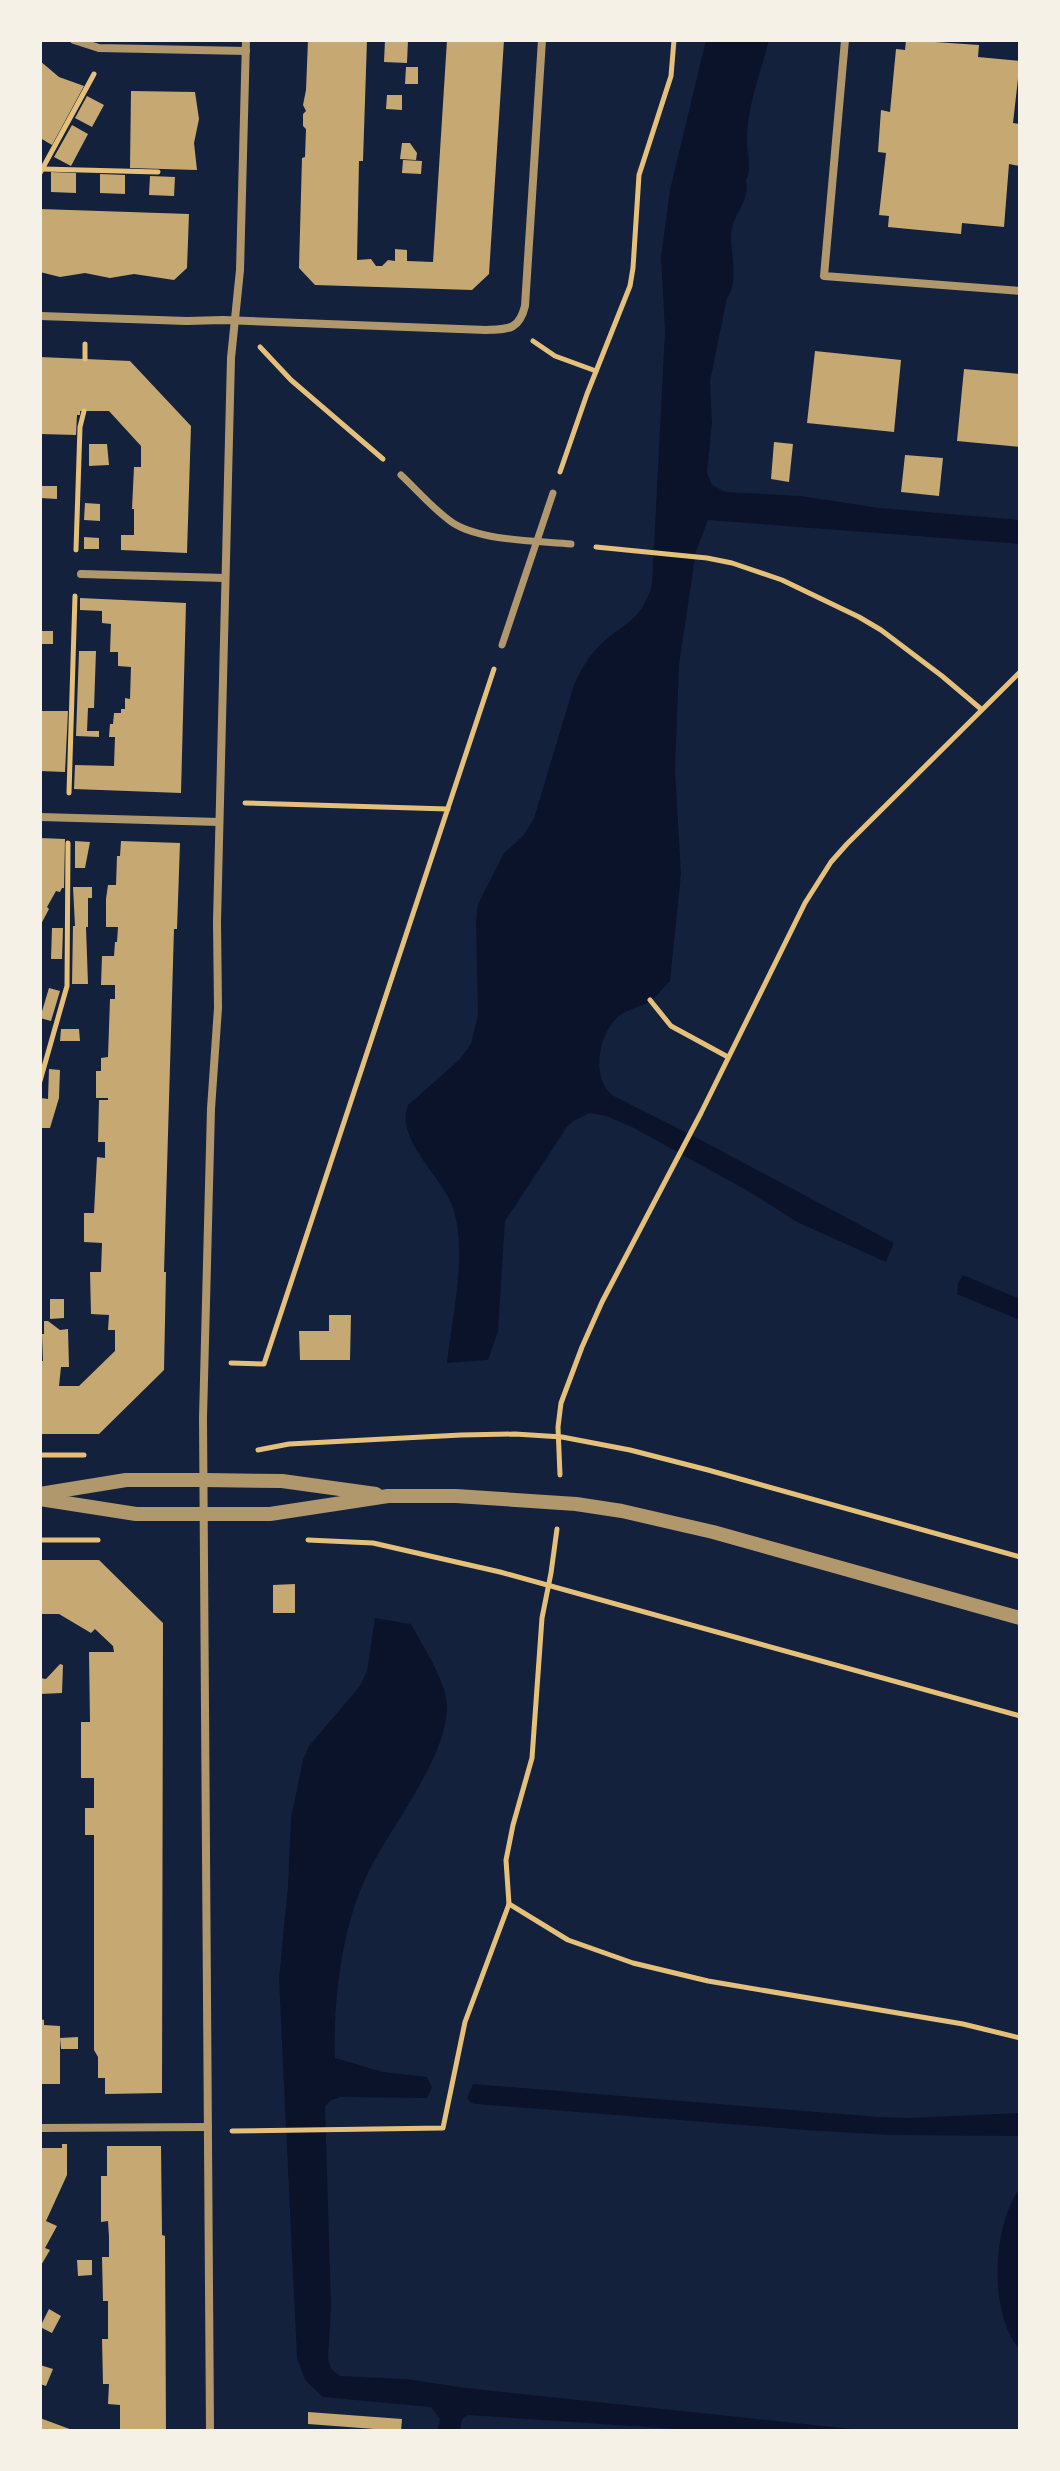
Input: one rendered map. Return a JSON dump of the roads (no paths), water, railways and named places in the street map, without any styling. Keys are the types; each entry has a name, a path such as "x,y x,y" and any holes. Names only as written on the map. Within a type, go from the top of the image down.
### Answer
{"street":[{"path":"74,40 99,48 246,51"},
{"path":"210,2431 204,1362 211,1109 218,1008 219,822 231,368 240,270 246,40"},
{"path":"40,316 486,330 506,329 517,324 523,314 527,283 542,40"},
{"path":"845,40 824,276 1020,291"},
{"path":"401,475 446,517 463,528 489,535 571,544"},
{"path":"502,645 553,493"},
{"path":"81,574 225,578"},
{"path":"40,817 219,822"},
{"path":"40,1497 126,1480 204,1480 282,1481 388,1496 559,1502 622,1511 713,1532 1020,1618"},
{"path":"40,1497 111,1512 204,1514 283,1512 388,1496"},
{"path":"40,2128 208,2127"}],"water":[{"path":"706,40 769,40 750,112 746,195 731,235 733,284 727,298 710,381 712,423 707,473 712,485 726,492 801,496 879,508 1020,520 1020,544 708,520 696,551 679,665 675,770 681,874 670,981 650,1001 622,1014 612,1024 602,1044 599,1067 605,1087 612,1095 894,1243 886,1262 797,1222 748,1191 632,1127 590,1113 567,1127 505,1221 498,1331 488,1360 447,1363 458,1282 456,1220 445,1192 413,1143 406,1117 408,1105 460,1059 471,1044 478,1015 478,904 504,853 524,835 534,818 579,675 598,647 642,608 652,585 665,331 661,257 670,190"},
{"path":"963,1275 1020,1299 1020,1320 957,1294"},
{"path":"375,1618 411,1624 439,1676 447,1708 444,1728 428,1770 359,1894 341,1964 335,2058 383,2072 427,2077 432,2087 427,2098 341,2097 325,2106 331,2306 328,2359 331,2369 340,2376 406,2379 871,2431 706,2431 468,2415 462,2419 460,2431 437,2431 440,2419 431,2407 323,2397 305,2380 297,2358 279,1979 291,1818 303,1760 309,1746 360,1686 367,1671"},
{"path":"473,2084 879,2117 1020,2113 1020,2136 890,2135 805,2130 476,2104 467,2098"},
{"path":"1020,2188 1020,2350 1003,2314 998,2269 1004,2224"}]}
